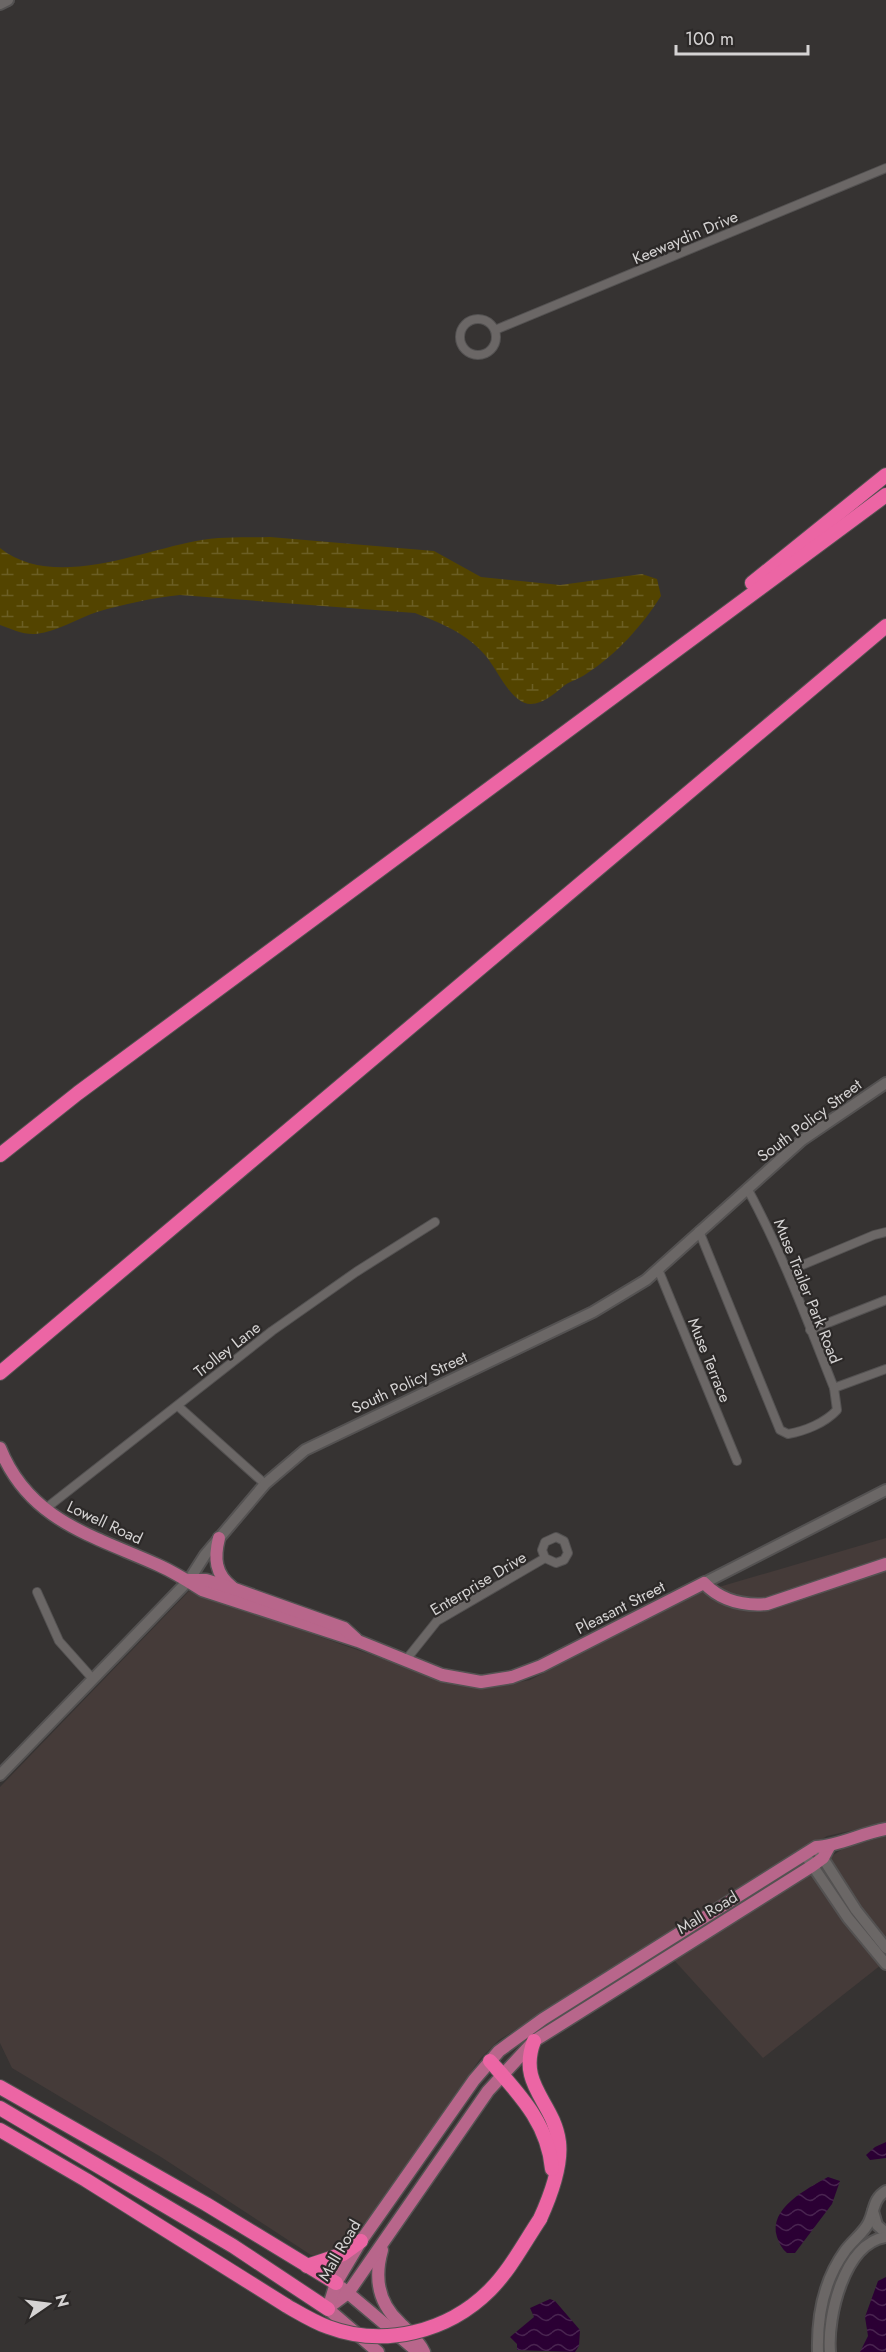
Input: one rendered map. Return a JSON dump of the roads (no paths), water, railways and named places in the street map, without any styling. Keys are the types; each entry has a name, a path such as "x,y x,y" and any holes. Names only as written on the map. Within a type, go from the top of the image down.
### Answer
{"highway":[{"path":"645,671 886,475"},
{"path":"0,1155 78,1093 645,671 886,495"},
{"path":"3,1370 886,626"},
{"path":"0,2130 86,2180 287,2306 327,2327 378,2338 417,2332 456,2316 489,2291 540,2219 554,2183 559,2144 551,2118 529,2072 528,2058 534,2041"},
{"path":"490,2061 528,2106 541,2126 548,2145 554,2183"},
{"path":"0,2087 206,2204 336,2283"},
{"path":"0,2108 233,2246 328,2308"},
{"path":"0,2114 21,2121"},
{"path":"307,2266 343,2254 361,2241"}],"main road":[{"name":"Lowell Road","path":"0,1448 17,1479 45,1509 70,1527 189,1580"},
{"path":"219,1538 216,1566 226,1583 232,1588"},
{"path":"704,1584 727,1600 747,1604 767,1604 886,1564"},
{"name":"Pleasant Street","path":"189,1580 202,1590 358,1641 442,1675 481,1682 512,1677 541,1666 704,1584"},
{"name":"Pleasant Street","path":"189,1580 206,1580 232,1588 344,1628 358,1641"},
{"name":"Mall Road","path":"328,2308 336,2283 361,2241 490,2061 517,2036 818,1851 862,1834 886,1829"},
{"name":"Mall Road","path":"328,2308 348,2294 501,2074 534,2041 812,1866 818,1851"},
{"path":"385,2240 377,2278 381,2300 424,2352"},
{"path":"336,2283 418,2352"},
{"path":"328,2308 378,2352"}],"street":[{"path":"0,4 8,0"},
{"name":"Keewaydin Drive","path":"495,330 886,168"},
{"path":"484,319 495,330 493,346 485,354 474,355 461,345 460,330 468,321 484,319"},
{"name":"South Policy Street","path":"0,1775 189,1580 219,1538 265,1484 286,1464 314,1444 611,1303 658,1269 802,1140 886,1083"},
{"name":"Muse Trailer Park Road","path":"747,1188 788,1271 834,1388 886,1369"},
{"name":"Trolley Lane","path":"45,1509 179,1407 272,1331 356,1272 435,1222"},
{"path":"699,1231 780,1430 788,1434 800,1432 830,1417 837,1410 834,1388"},
{"path":"788,1271 874,1235 886,1233"},
{"name":"Muse Terrace","path":"658,1269 737,1461"},
{"path":"810,1330 886,1300"},
{"path":"179,1407 265,1484"},
{"name":"Pleasant Street","path":"704,1584 886,1490"},
{"name":"Enterprise Drive","path":"405,1660 437,1621 545,1558"},
{"path":"37,1592 59,1641 92,1678"},
{"path":"818,1851 856,1910 886,1948"},
{"path":"812,1866 848,1918 886,1964"},
{"path":"818,2352 819,2324 826,2287 847,2249 869,2223 878,2197 886,2191"},
{"path":"830,2352 832,2312 844,2277 871,2242 886,2235 877,2225 873,2211"}],"water":[{"path":"886,2142 886,2158 870,2160 866,2155 875,2147"},
{"path":"828,2177 840,2181 832,2204 795,2253 787,2253 777,2237 778,2217 791,2201"},
{"path":"886,2277 886,2352 860,2352 868,2336 865,2317 878,2281"},
{"path":"550,2299 555,2301 580,2330 579,2346 575,2352 517,2350 517,2344 510,2337 534,2317 530,2308"}]}
